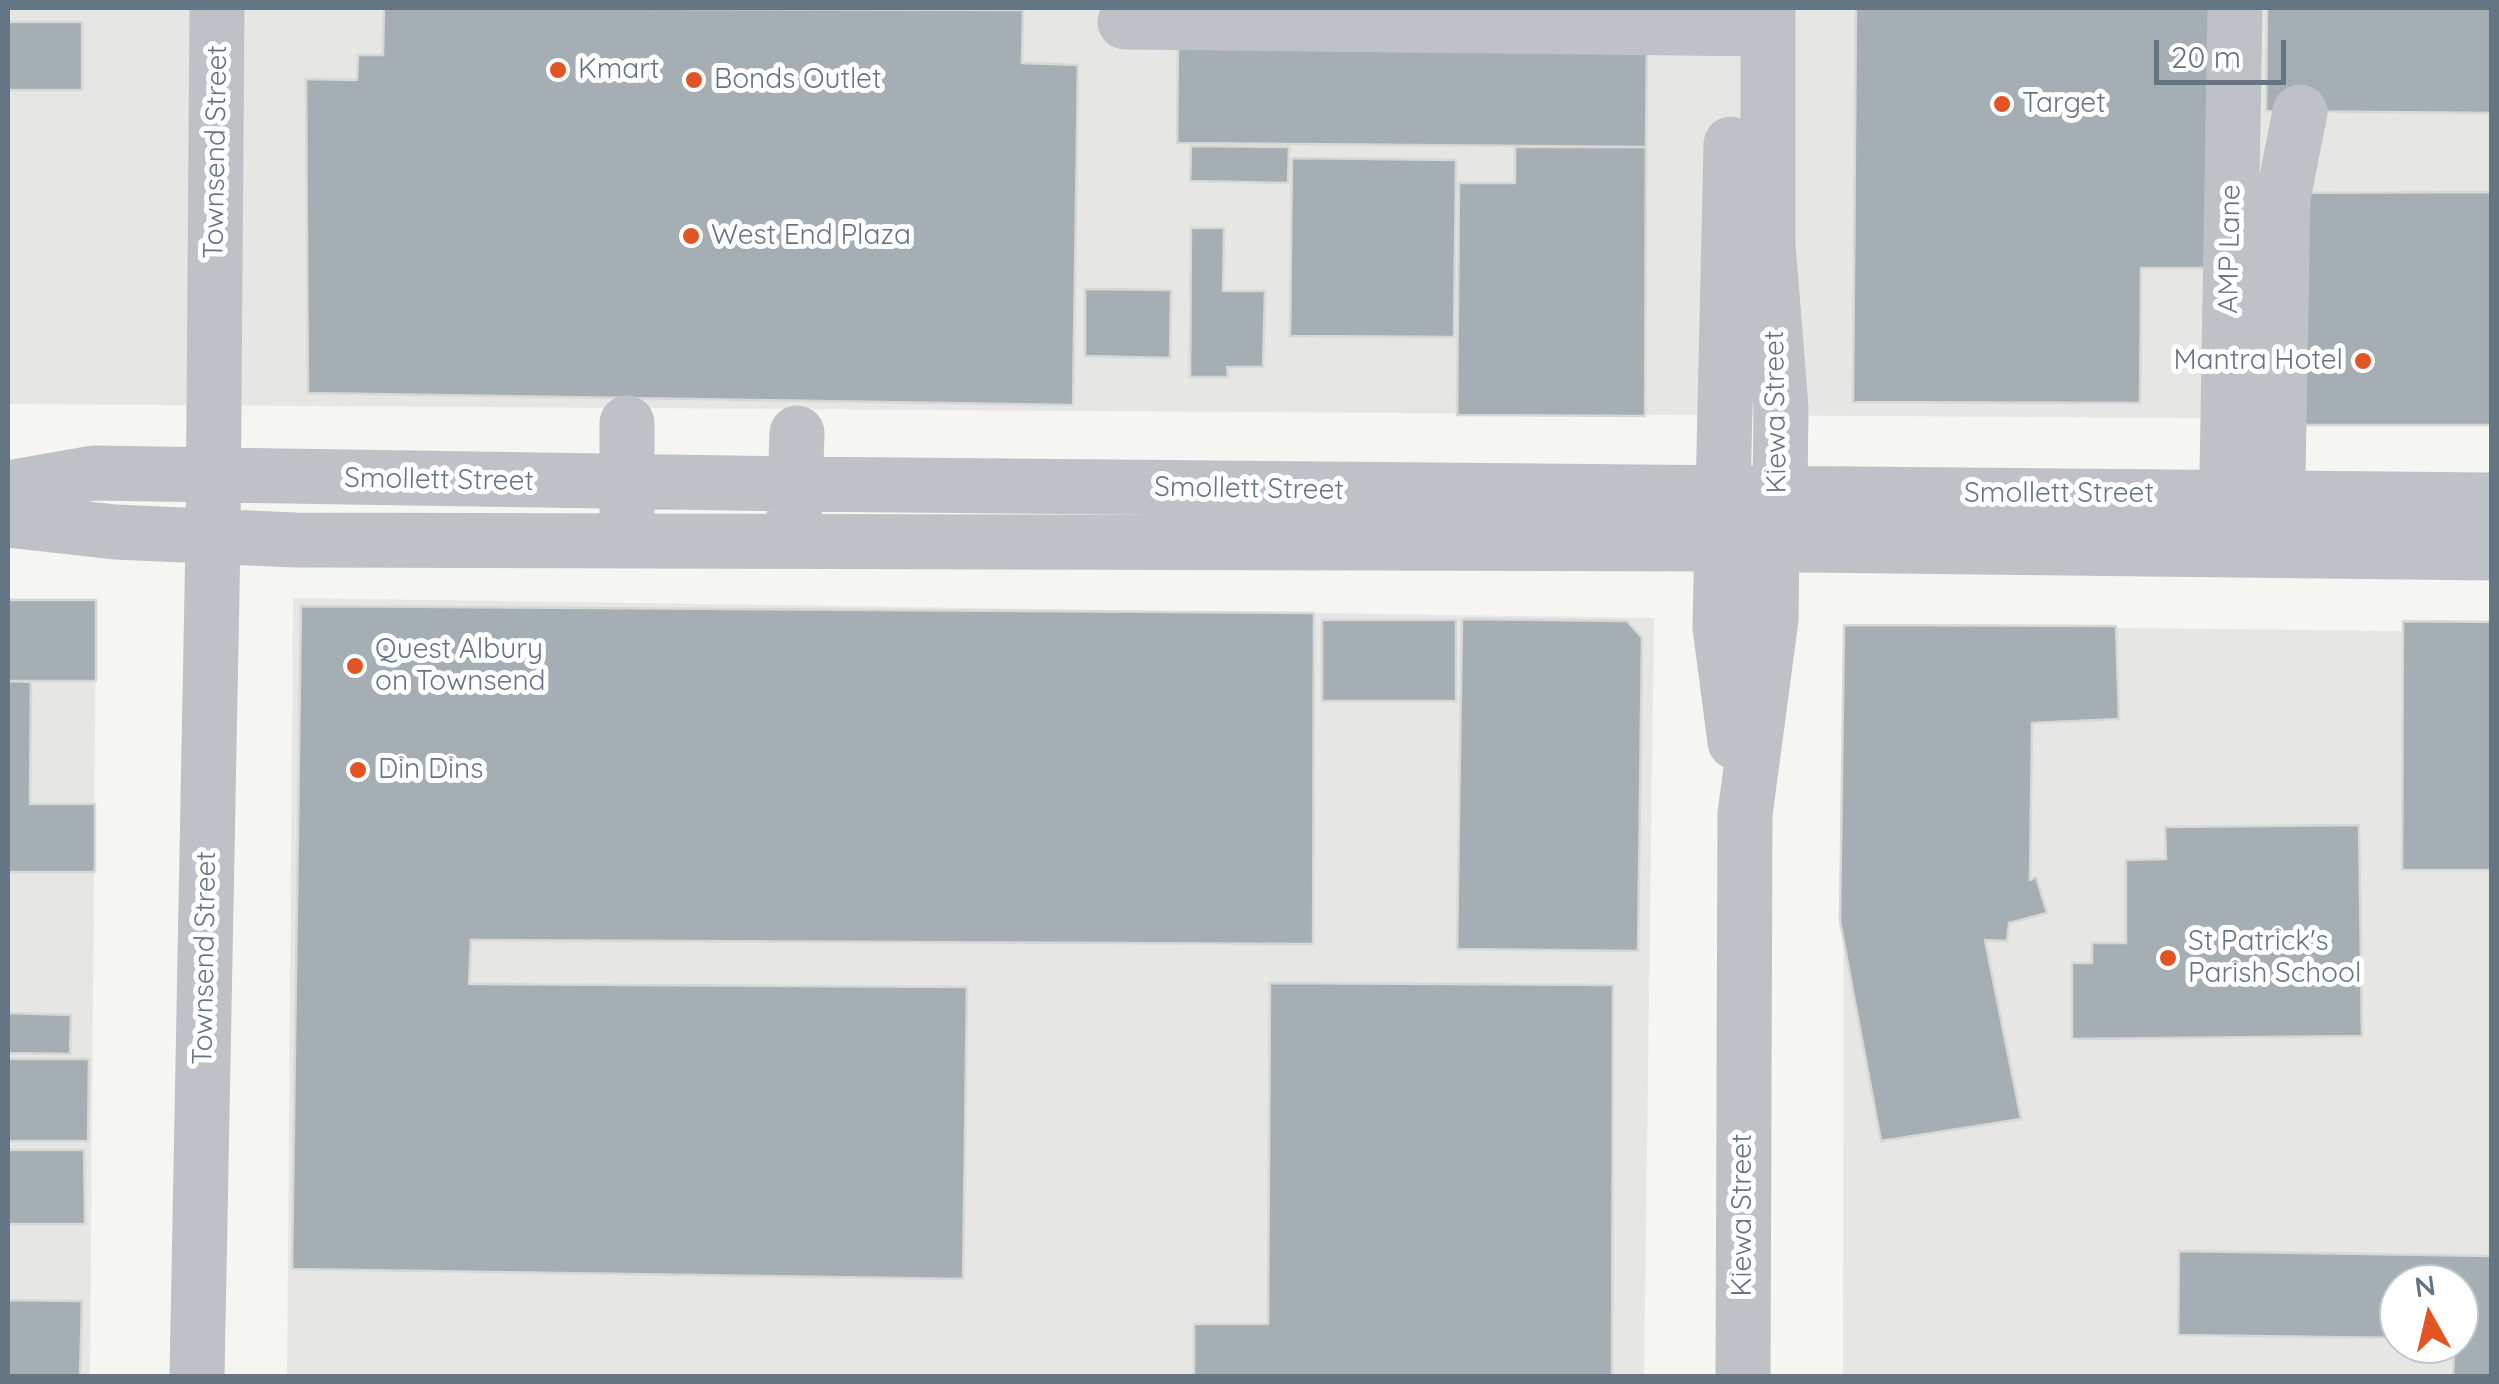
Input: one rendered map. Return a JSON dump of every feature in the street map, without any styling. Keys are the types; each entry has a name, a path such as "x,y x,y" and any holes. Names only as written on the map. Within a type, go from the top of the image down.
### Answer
{"street":[{"name":"Townsend Street","path":"197,1376 213,539 217,8"},
{"name":"AMP Lane","path":"2235,8 2252,551"},
{"path":"1125,22 1751,18"},
{"name":"Kiewa Street","path":"1751,18 1781,408 1780,492"},
{"name":"Kiewa Street","path":"1742,1376 1746,814 1720,627 1738,527 1751,18"},
{"path":"2251,496 2283,198 2300,112"},
{"path":"626,539 627,423"},
{"name":"Smollett Street","path":"8,488 93,473 628,482 796,459 1738,527 2252,551 2492,553"},
{"path":"794,540 796,459"},
{"name":"Smollett Street","path":"8,520 94,531 213,539 794,540 1738,527 1780,492 2492,500"}],"shaded area":[{"path":"8,8 2491,8 2491,420 8,404"},
{"path":"293,598 1654,618 1644,1376 287,1376"},
{"path":"8,600 96,600 90,1376 8,1376"},
{"name":"St Patrick's Parish School","path":"1844,625 2491,632 2491,1376 1843,1376"}],"building":[{"name":"West End Plaza","path":"384,8 1023,10 1022,63 1078,65 1073,405 308,393 306,79 357,80 358,55 383,55"},
{"path":"1856,8 2218,8 2217,268 2141,268 2140,403 1853,402"},
{"path":"2267,8 2492,8 2492,113 2266,111"},
{"path":"8,22 82,22 82,90 8,90"},
{"path":"1178,36 1647,40 1646,147 1177,143"},
{"path":"1191,146 1289,147 1288,183 1190,181"},
{"path":"1515,147 1646,147 1645,416 1457,415 1459,183 1515,183"},
{"path":"1292,158 1456,160 1454,337 1290,336"},
{"path":"2492,192 2492,425 2254,425 2253,193"},
{"path":"1191,228 1224,228 1223,291 1265,291 1263,367 1227,367 1228,377 1190,377"},
{"path":"1085,289 1171,290 1170,358 1085,356"},
{"path":"8,600 96,600 96,681 8,681"},
{"path":"301,606 1314,613 1313,944 471,940 469,984 967,987 963,1279 292,1269"},
{"path":"1462,619 1627,621 1642,638 1638,951 1457,949"},
{"path":"1322,620 1456,620 1456,701 1322,701"},
{"path":"2403,621 2492,622 2491,870 2402,870"},
{"path":"1844,625 2116,626 2119,719 2032,723 2030,880 2036,877 2047,913 2009,923 2007,941 1985,940 2021,1119 1881,1141 1840,921"},
{"path":"8,681 31,682 30,804 95,804 95,872 8,872"},
{"path":"2359,825 2362,1036 2072,1039 2072,963 2092,963 2092,943 2126,943 2126,860 2166,859 2165,827"},
{"path":"1270,983 1613,985 1612,1376 1194,1376 1194,1324 1268,1324"},
{"path":"8,1013 71,1015 70,1054 8,1053"},
{"path":"8,1059 89,1059 88,1141 8,1141"},
{"path":"8,1150 84,1150 85,1224 8,1224"},
{"path":"2179,1251 2492,1256 2492,1376 2453,1376 2453,1364 2479,1364 2479,1264 2379,1264 2379,1338 2178,1335"},
{"path":"8,1300 82,1301 80,1376 8,1376"}],"place":[{"name":"Kmart","path":"558,70"},
{"name":"Bonds Outlet","path":"694,80"},
{"name":"Target","path":"2002,104"},
{"name":"West End Plaza","path":"691,236"},
{"name":"Mantra Hotel","path":"2363,361"},
{"name":"Quest Albury on Townsend","path":"355,666"},
{"name":"Din Dins","path":"358,770"},
{"name":"St Patrick's Parish School","path":"2168,958"}]}
